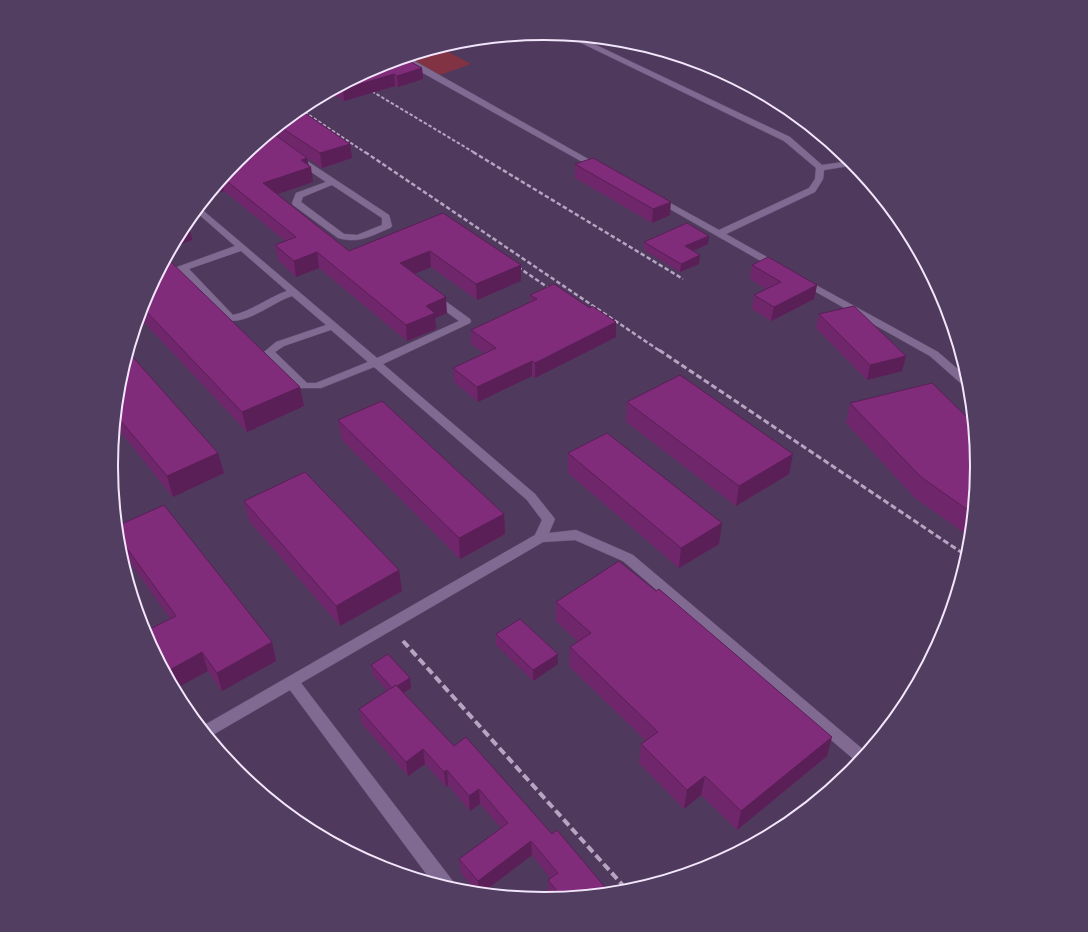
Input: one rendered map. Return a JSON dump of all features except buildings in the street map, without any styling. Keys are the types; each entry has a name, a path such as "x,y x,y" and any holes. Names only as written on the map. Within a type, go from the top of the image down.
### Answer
{"lane":[{"path":"585,42 787,139 820,168"},
{"path":"411,62 609,173"},
{"path":"291,155 333,182 386,217 387,226 358,238 341,236 296,203 299,195 333,182"},
{"path":"820,168 845,165"},
{"path":"719,234 812,190 819,179 820,168"},
{"path":"650,196 934,354 961,378"},
{"path":"202,212 531,497 549,519 540,538"},
{"path":"164,275 242,247"},
{"path":"182,268 231,318 245,316 276,298 293,292"},
{"path":"333,326 280,344 269,352 304,386 317,386 376,363 466,321 425,290"},
{"path":"210,729 540,538 576,536 628,558 857,754"},
{"path":"292,682 440,879"}],"shaded area":[{"path":"447,52 471,64 440,75 415,61"}],"railway":[{"path":"358,83 475,153"},
{"path":"306,113 366,153"},
{"path":"365,152 660,351"},
{"path":"473,152 683,279"},
{"path":"512,263 556,293"},
{"path":"659,350 961,552"},
{"path":"403,641 622,885"}]}
